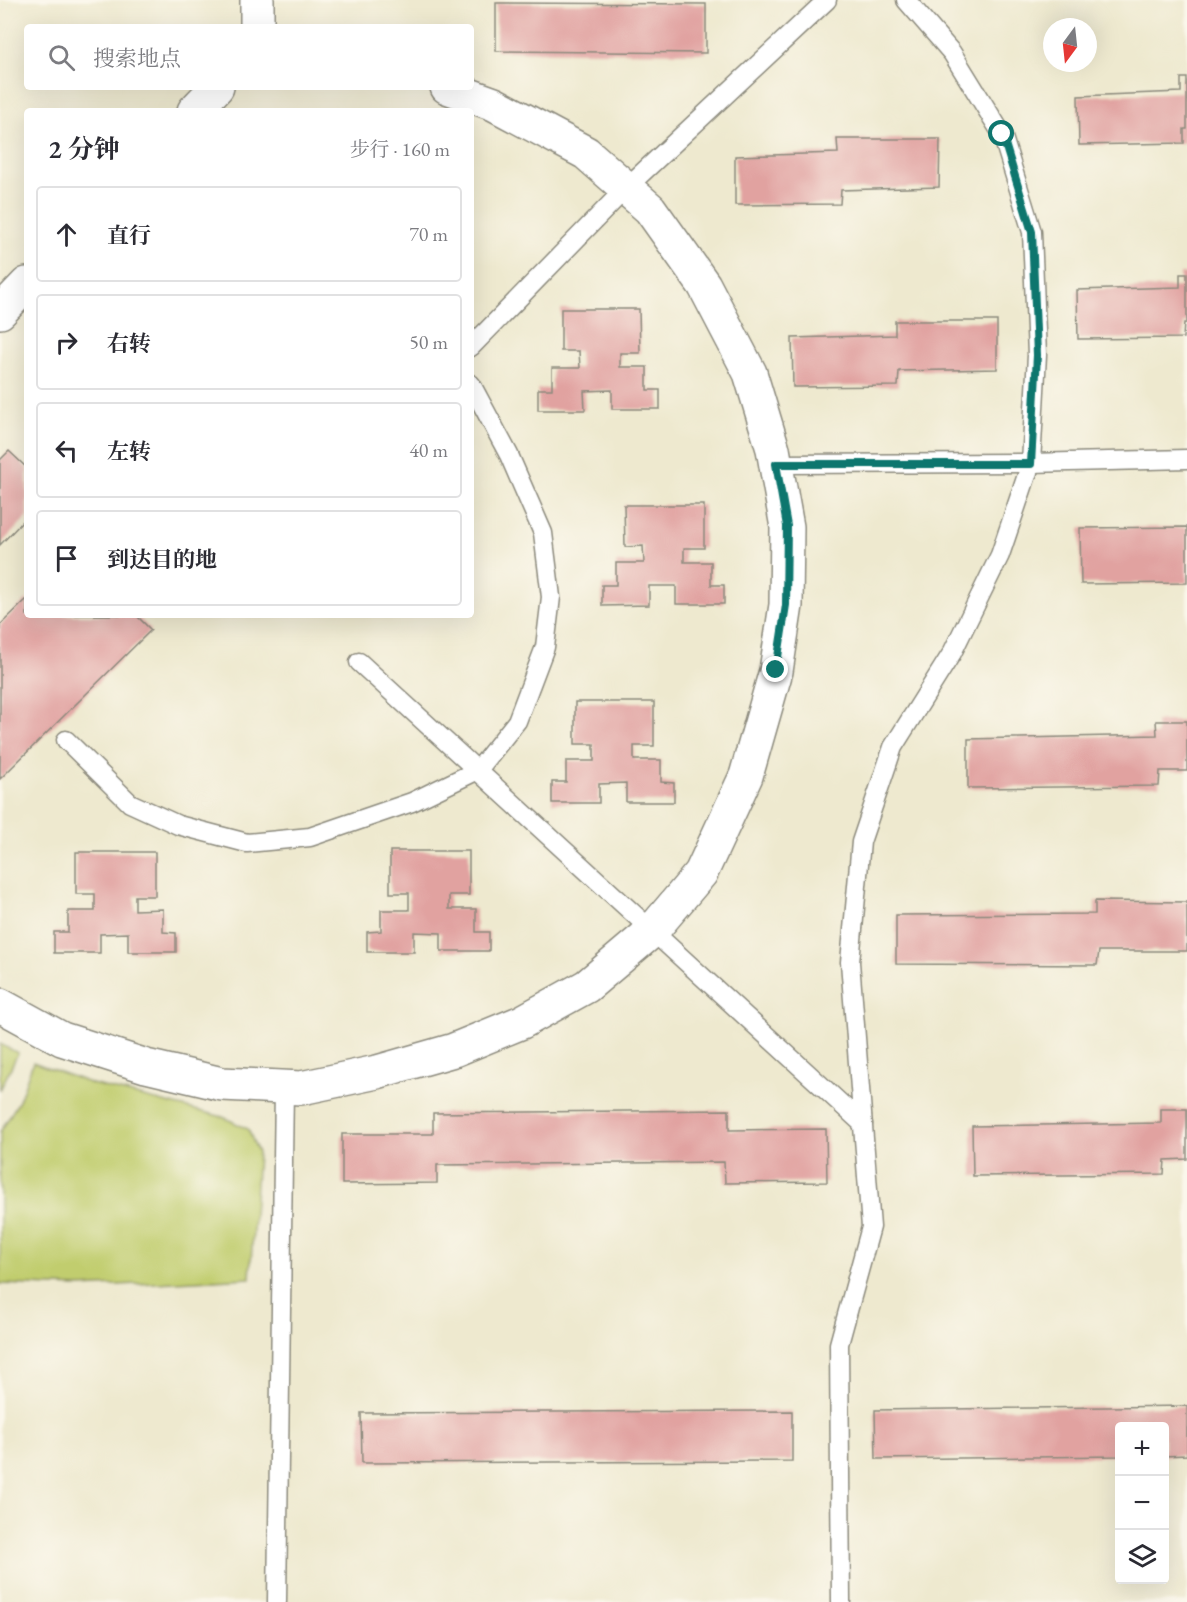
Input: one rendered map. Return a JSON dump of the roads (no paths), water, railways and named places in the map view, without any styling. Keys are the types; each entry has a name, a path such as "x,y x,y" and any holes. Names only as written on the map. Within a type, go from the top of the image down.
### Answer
{"street":[{"path":"257,0 257,24"},
{"path":"197,108 214,90"},
{"path":"0,1005 62,1039 146,1066 222,1084 301,1088 377,1072 454,1050 512,1026 587,986 652,931 701,873 746,776 776,670 786,605 787,526 776,464 750,373 704,285 650,209 586,153 494,104 455,90"},
{"path":"0,312 24,287"}],"lane":[{"path":"474,344 626,188 827,0"},
{"path":"841,1602 839,1344 871,1227 850,962 861,842 893,747 952,653 1000,555 1031,464 1037,355 1032,232 1002,134 952,53 906,0"},
{"path":"66,740 130,803 178,825 247,843 310,837 412,802 478,770 517,721 545,647 551,597 543,533 509,455 474,390"},
{"path":"776,464 1031,464 1187,459"},
{"path":"359,662 863,1124"},
{"path":"277,1602 284,1088"}]}
